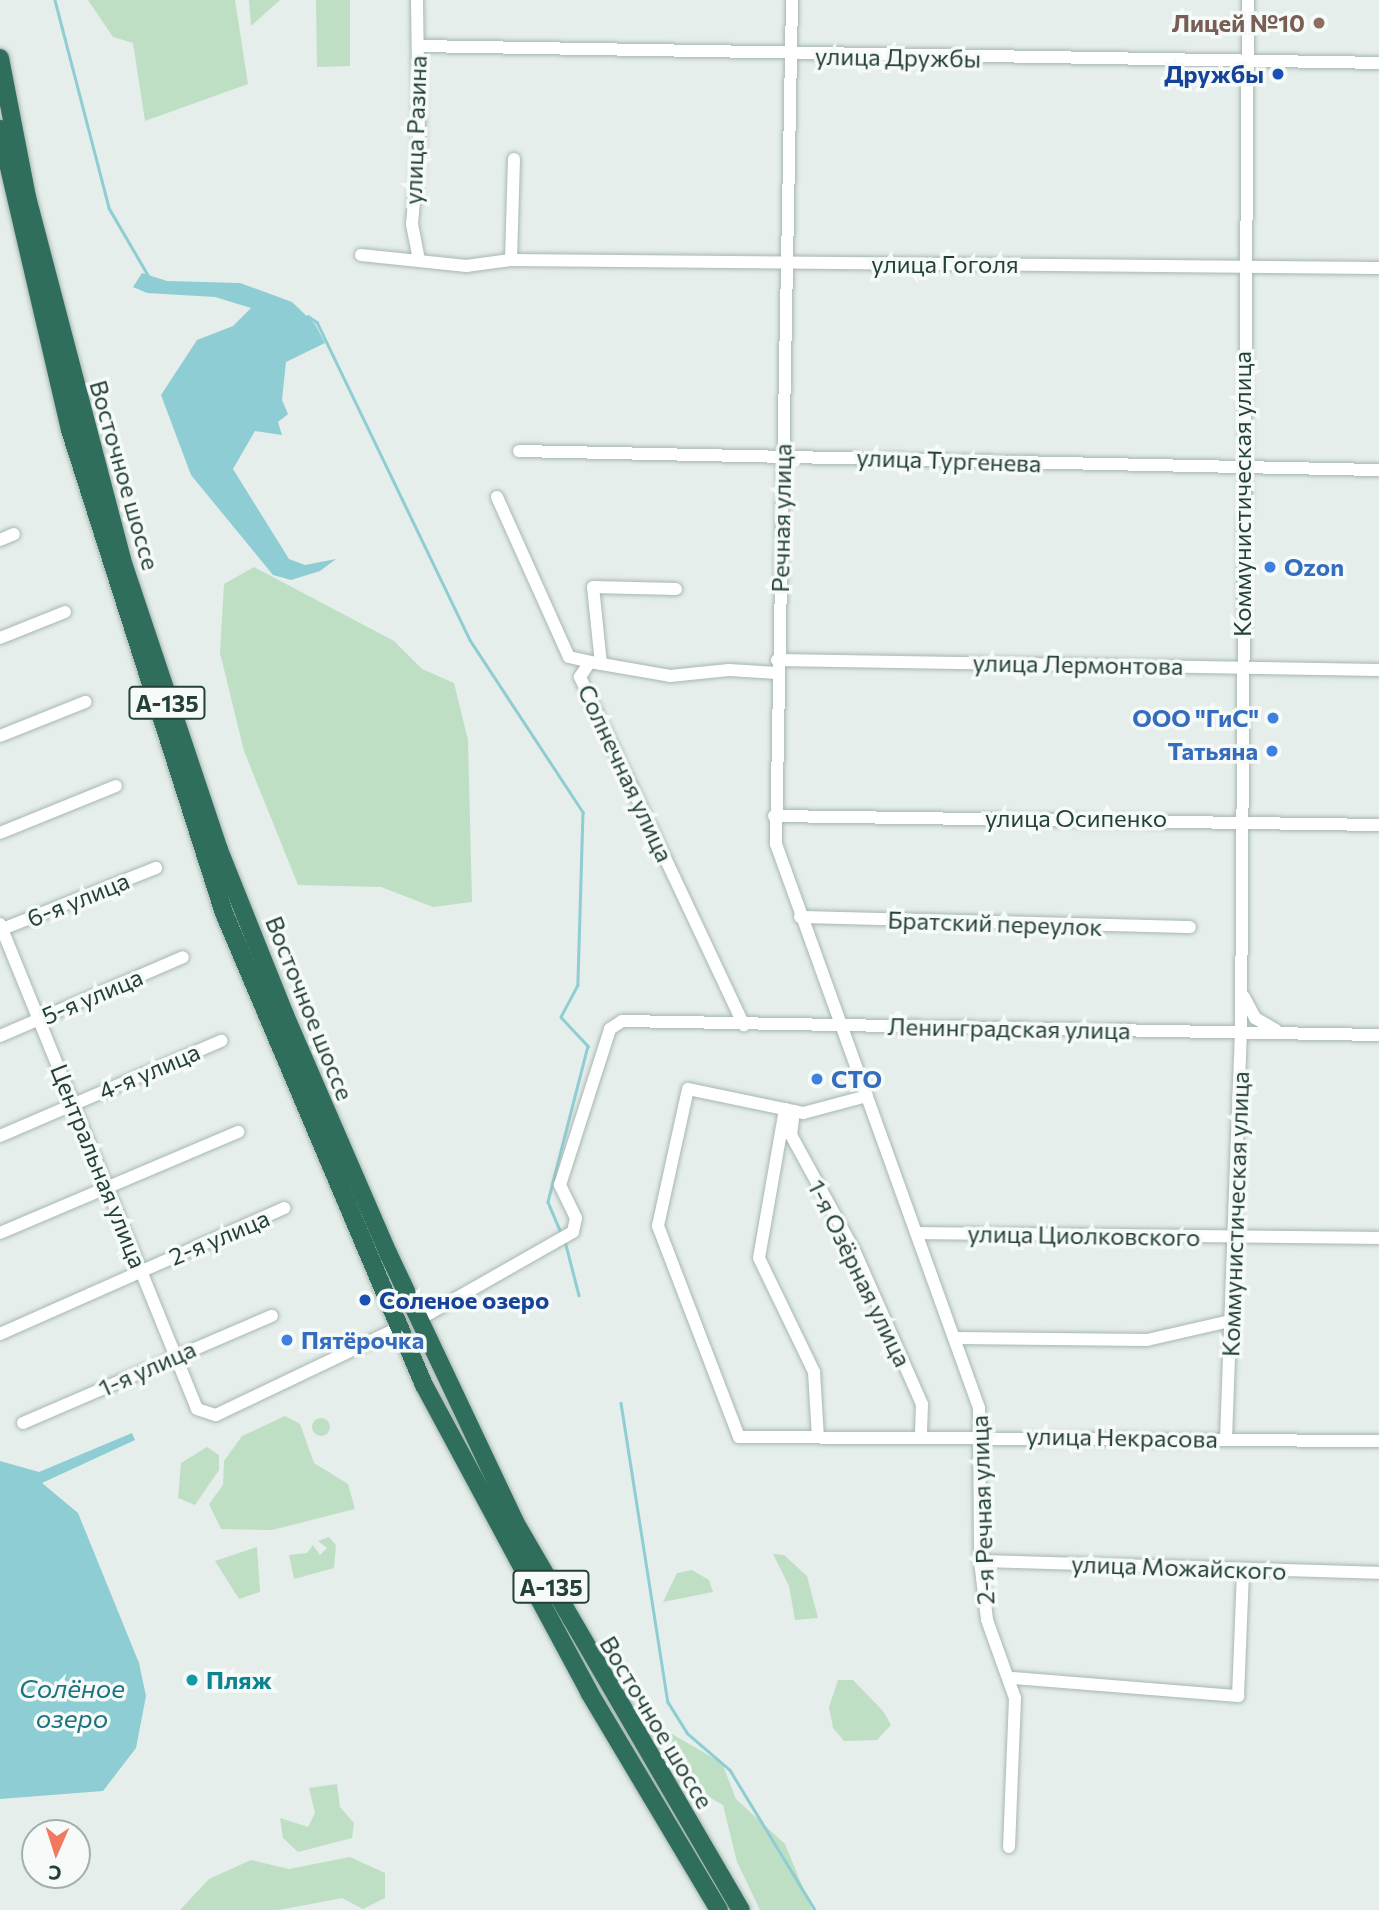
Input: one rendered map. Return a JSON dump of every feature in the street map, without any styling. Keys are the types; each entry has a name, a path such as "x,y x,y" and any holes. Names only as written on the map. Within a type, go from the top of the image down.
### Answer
{"highway":[{"name":"Восточное шоссе","path":"0,58 27,197 122,560 219,850 315,1086 527,1562 741,1910"},
{"name":"Восточное шоссе","path":"0,129 71,430 118,594 224,913 398,1328 719,1910"},
{"path":"283,1057 278,1024 315,1086"}],"street":[{"name":"улица Разина","path":"416,0 418,46 412,224 419,260"},
{"name":"Речная улица","path":"792,0 774,816 776,844 836,1026"},
{"name":"Коммунистическая улица","path":"1226,1439 1241,1031 1242,467 1248,0"},
{"name":"улица Дружбы","path":"418,46 792,56 1379,63"},
{"path":"511,260 514,159"},
{"name":"улица Гоголя","path":"361,254 466,266 511,260 1379,268"},
{"name":"улица Тургенева","path":"519,451 1379,470"},
{"name":"Солнечная улица","path":"497,497 569,657 595,663"},
{"path":"0,540 14,534"},
{"path":"676,589 593,587 595,663 670,676 777,667"},
{"path":"0,638 65,612"},
{"name":"Солнечная улица","path":"595,663 580,677 744,1025"},
{"name":"улица Лермонтова","path":"777,667 1242,667 1379,670"},
{"path":"0,736 85,702"},
{"path":"0,833 116,786"},
{"name":"улица Осипенко","path":"774,816 1242,820 1379,825"},
{"name":"6-я улица","path":"1,928 156,869"},
{"name":"Братский переулок","path":"800,917 1190,927"},
{"name":"Центральная улица","path":"1,928 197,1409 216,1415 398,1328"},
{"name":"5-я улица","path":"0,1036 183,957"},
{"name":"Коммунистическая улица","path":"1241,988 1255,1018 1283,1032"},
{"name":"Ленинградская улица","path":"418,1320 573,1232 577,1223 560,1185 610,1029 639,1019 744,1025 1379,1035"},
{"name":"2-я Речная улица","path":"836,1026 867,1096 957,1338 983,1435 980,1561 988,1620 1013,1678 1009,1847"},
{"name":"4-я улица","path":"0,1136 221,1041"},
{"name":"улица Некрасова","path":"790,1110 688,1089 658,1226 739,1437 983,1435 1379,1440"},
{"path":"818,1437 814,1372 759,1258 790,1110 867,1096"},
{"name":"1-я Озёрная улица","path":"790,1110 792,1135 854,1250 922,1404 920,1436"},
{"path":"0,1233 238,1132"},
{"name":"2-я улица","path":"0,1334 284,1208"},
{"name":"улица Циолковского","path":"916,1233 1379,1238"},
{"name":"1-я улица","path":"23,1423 175,1354 272,1316"},
{"path":"957,1338 1147,1340 1230,1321"},
{"name":"улица Можайского","path":"980,1561 1379,1573"},
{"path":"1013,1678 1238,1696 1243,1569"}],"green space":[{"path":"88,0 235,0 248,84 145,121 133,43 113,37"},
{"path":"249,0 280,0 251,26"},
{"path":"316,0 350,0 350,66 317,67"},
{"path":"254,567 394,641 422,669 454,683 468,740 472,902 433,907 381,887 298,885 244,751 220,653 224,584"},
{"path":"285,1416 300,1424 314,1463 348,1484 355,1509 272,1530 221,1529 209,1504 223,1485 224,1461 242,1436"},
{"path":"321,1418 327,1421 330,1427 327,1433 321,1436 315,1433 312,1427 315,1421"},
{"path":"207,1447 219,1455 219,1470 195,1505 178,1498 181,1463"},
{"path":"329,1537 336,1545 334,1568 294,1579 289,1555 307,1553 313,1545 320,1555 327,1548 318,1541"},
{"path":"257,1547 260,1592 239,1599 215,1561"},
{"path":"773,1554 784,1555 807,1576 818,1618 795,1620 789,1586"},
{"path":"692,1570 709,1580 713,1592 663,1602 677,1573"},
{"path":"838,1680 853,1680 883,1711 891,1725 877,1740 844,1741 833,1728 829,1707"},
{"path":"660,1727 722,1763 736,1799 785,1844 812,1910 760,1910 737,1862 723,1805 682,1782 657,1753"},
{"path":"337,1784 340,1807 354,1823 352,1838 298,1852 283,1838 280,1818 308,1827 315,1813 309,1788"},
{"path":"350,1857 385,1873 385,1898 363,1909 342,1898 279,1910 180,1910 209,1879 251,1860 289,1869"}],"water":[{"path":"142,273 167,281 240,283 292,302 315,324 325,343 286,362 282,400 288,414 278,422 282,435 255,431 233,469 289,559 305,565 336,559 320,571 291,580 273,575 191,475 161,395 197,340 233,326 251,308 215,297 147,293 133,287"},
{"name":"Солёное озеро","path":"132,1433 135,1440 42,1483 78,1513 139,1663 146,1696 136,1748 103,1791 0,1799 0,1461 39,1472"}],"waterway":[{"path":"55,0 109,208 148,275"},
{"path":"308,316 317,322 470,640 583,812 578,985 561,1017 588,1046 548,1202 562,1235"},
{"path":"565,1241 579,1295"},
{"path":"621,1403 668,1702 687,1733 730,1770 815,1910"}],"place":[{"name":"Лицей №10","path":"1319,23"},
{"name":"Дружбы","path":"1278,74"},
{"name":"Ozon","path":"1270,567"},
{"name":"ООО \"ГиС\"","path":"1273,718"},
{"name":"Татьяна","path":"1272,751"},
{"name":"СТО","path":"817,1079"},
{"name":"Соленое озеро","path":"365,1300"},
{"name":"Пятёрочка","path":"287,1340"},
{"name":"Пляж","path":"192,1680"}]}
